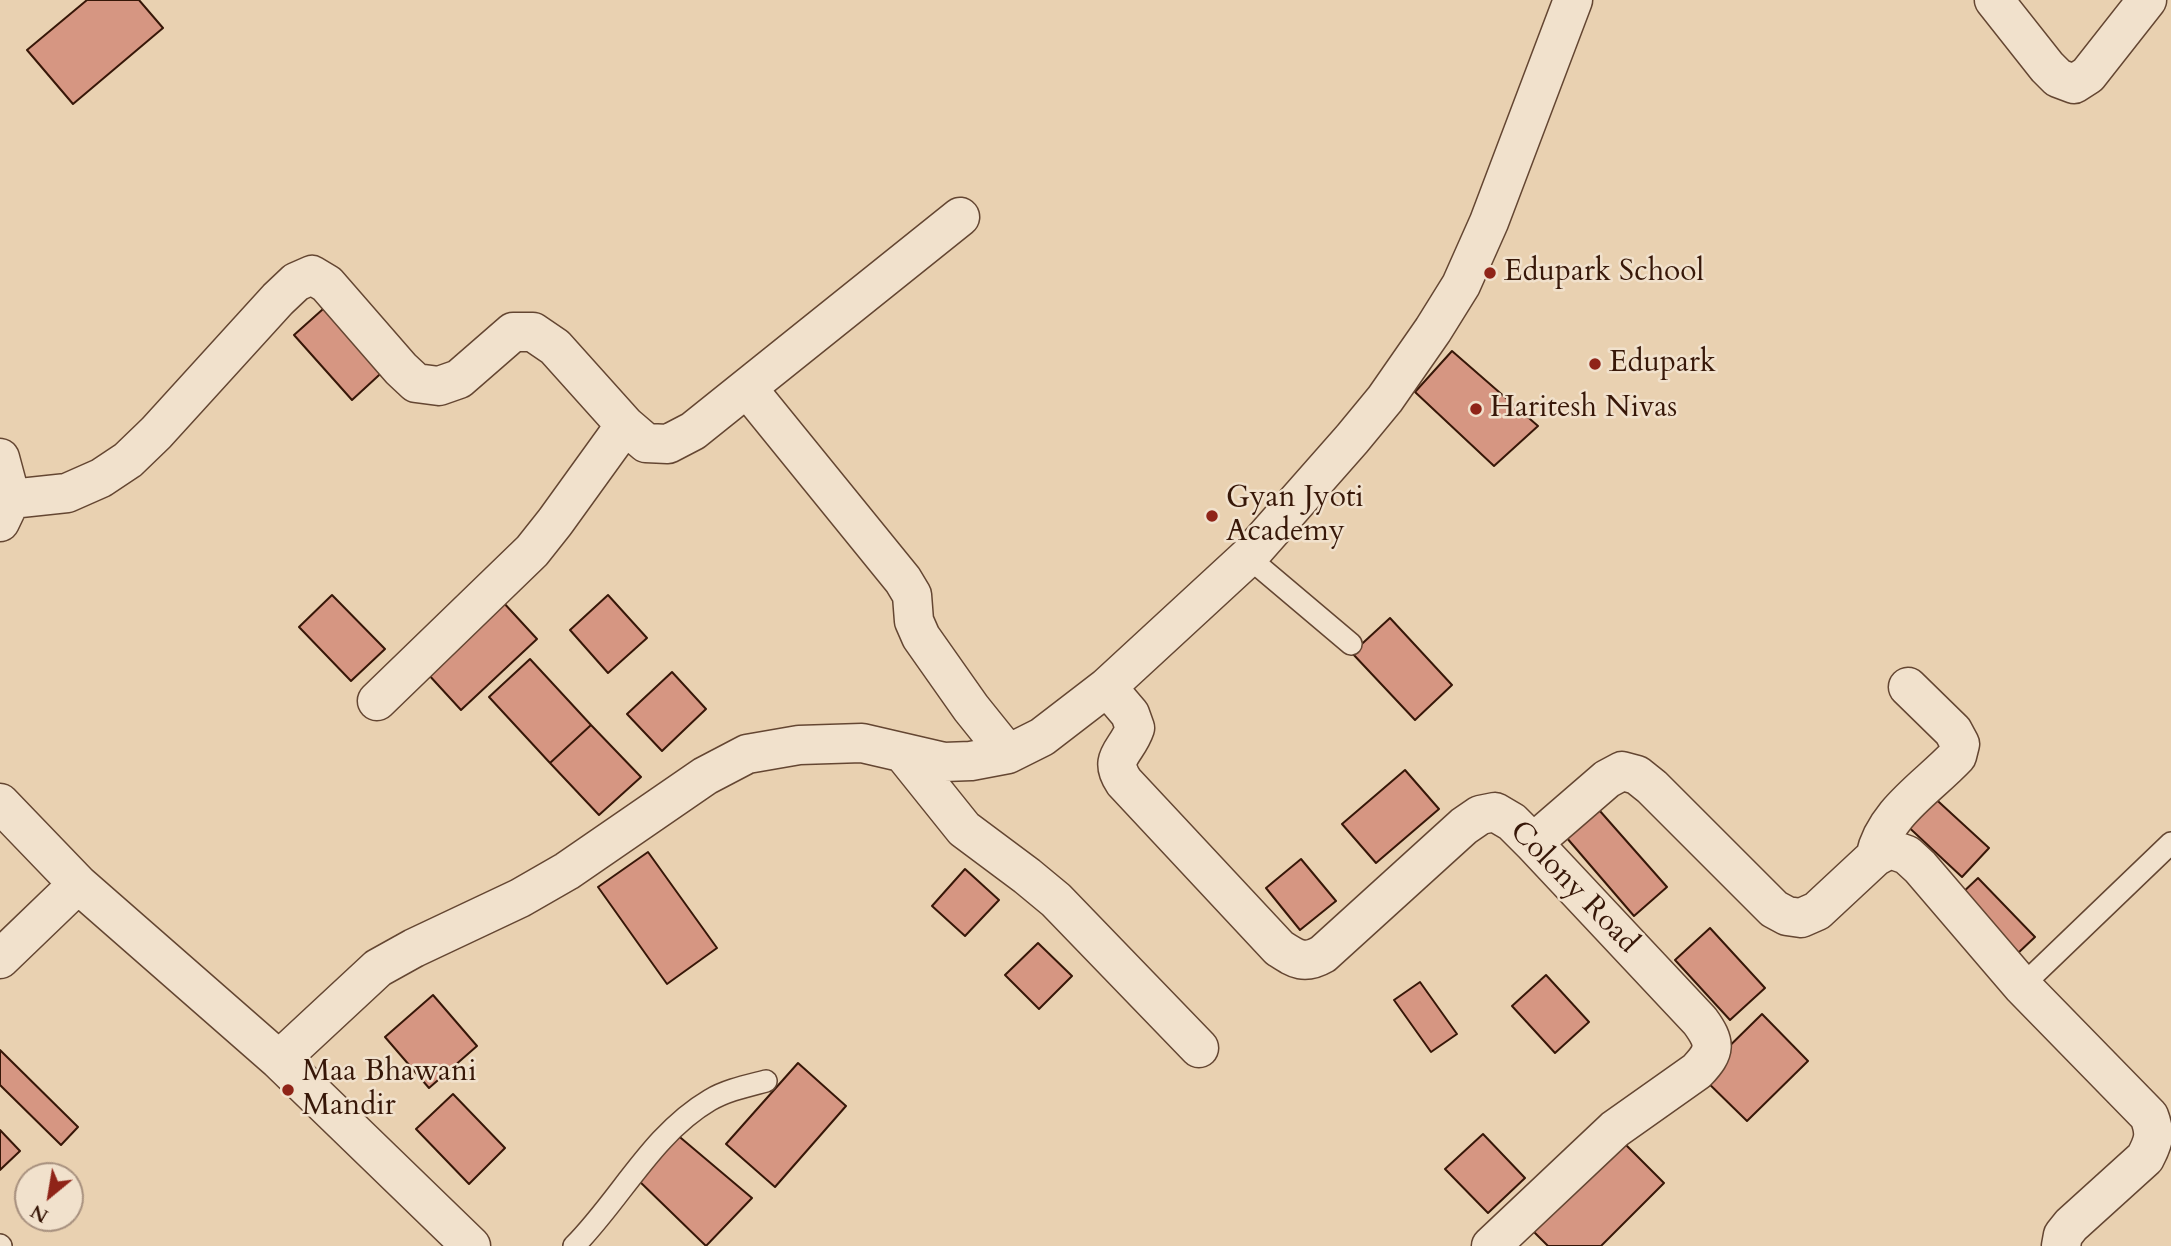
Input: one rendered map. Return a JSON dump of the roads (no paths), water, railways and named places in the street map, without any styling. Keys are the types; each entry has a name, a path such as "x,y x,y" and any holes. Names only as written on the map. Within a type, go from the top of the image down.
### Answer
{"street":[{"path":"279,1060 379,968 414,948 532,892 705,776 747,754 799,745 862,743 944,762 971,761 1008,754 1042,737 1107,687 1248,557 1385,399 1433,330 1461,285 1489,222 1573,0"},
{"path":"1994,0 2047,67 2058,78 2074,84 2088,75 2147,0"},
{"path":"0,458 5,510 67,493 101,478 128,460 156,433 278,299 296,282 312,275 327,284 416,383 439,386 459,379 513,332 533,332 555,347 625,425 646,443 668,444 693,431 960,217"},
{"path":"747,388 903,580 912,595 914,621 921,637 971,708 1008,754"},
{"path":"377,701 532,551 625,425"},
{"name":"Colony Road","path":"1107,687 1130,715 1136,728 1118,758 1116,771 1279,947 1296,960 1313,960 1323,954 1464,826 1480,815 1495,812 1512,822 1534,843 1710,1035 1712,1048 1707,1060 1697,1070 1615,1129 1491,1246"},
{"path":"1875,857 1878,842 1887,826 1957,756 1960,744 1953,731 1908,687"},
{"path":"903,753 964,829 1056,900 1199,1048"},
{"path":"1534,843 1607,779 1622,771 1637,775 1652,787 1774,909 1787,916 1801,918 1817,911 1875,857 1890,849 1907,855 2022,986 2149,1116 2171,1164"},
{"path":"0,803 78,884 279,1060 471,1246"},
{"path":"0,959 78,884"},
{"path":"2062,1246 2063,1235 2071,1225 2146,1158 2152,1145 2154,1129"}],"lane":[{"path":"1248,557 1352,644"},
{"path":"2022,986 2171,843"},
{"path":"574,1246 598,1220 627,1179 682,1120 710,1100 733,1089 766,1081"}],"place":[{"name":"Edupark School","path":"1490,273"},
{"name":"Edupark","path":"1595,364"},
{"name":"Haritesh Nivas","path":"1476,409"},
{"name":"Gyan Jyoti Academy","path":"1212,516"},
{"name":"Maa Bhawani Mandir","path":"288,1090"}]}
